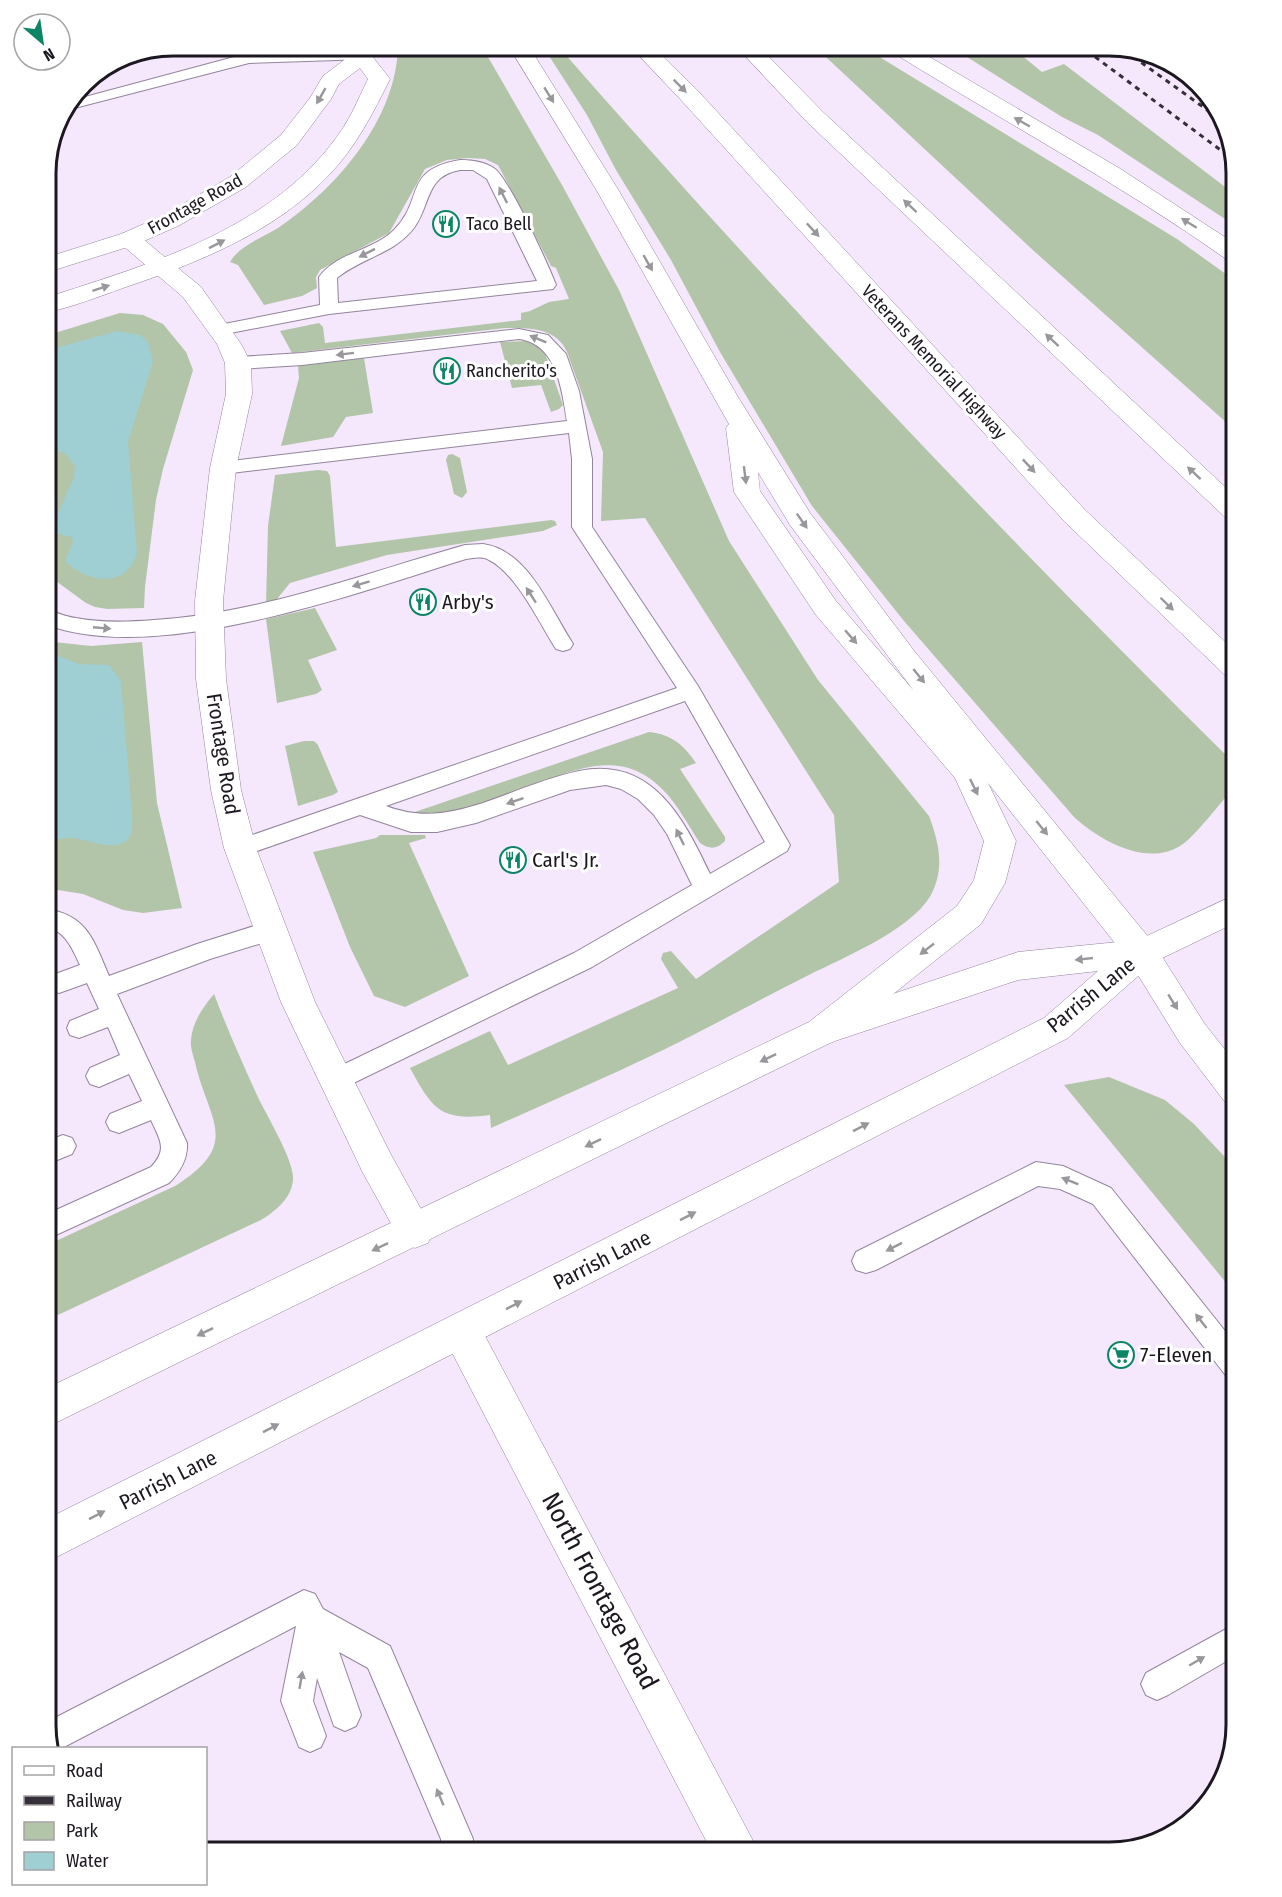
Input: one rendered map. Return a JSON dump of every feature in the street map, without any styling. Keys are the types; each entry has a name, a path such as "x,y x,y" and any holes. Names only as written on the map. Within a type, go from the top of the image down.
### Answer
{"main road":[{"name":"Frontage Road","path":"356,56 330,80 305,120 289,140 266,161 207,202 129,239 192,292 220,330 238,363 239,394 223,468 209,621 211,679 226,790 240,848 298,1002 334,1081 415,1231"},
{"name":"Frontage Road","path":"164,267 235,235 289,199 320,172 353,130 379,79 365,56"},
{"path":"525,56 608,191 738,417 800,519 906,659 1142,953 1192,1033 1226,1077"},
{"name":"Veterans Memorial Highway","path":"650,56 689,95 1075,516 1226,660"},
{"path":"756,56 815,117 1226,503"},
{"path":"913,56 1122,180 1226,248"},
{"path":"56,262 129,239"},
{"path":"56,302 164,267"},
{"path":"738,417 747,492 826,608 967,772 1000,841 989,883 969,915 821,1032"},
{"name":"Parrish Lane","path":"56,1536 1056,1028 1142,953 1226,912"},
{"name":"Parrish Lane","path":"56,1404 821,1032 1018,966 1142,953"},
{"name":"North Frontage Road","path":"462,1332 731,1842"}],"lane":[{"path":"230,56 235,62"},
{"path":"78,104 249,58 281,56"},
{"path":"220,330 329,309 547,285 494,177 488,170 477,166 455,165 444,168 428,180 409,222 399,236 341,267 328,277 329,309"},
{"path":"238,363 302,359 519,334 534,335 551,346 557,355 573,401 582,459 582,527 690,691 779,845 706,890 583,960 334,1081"},
{"path":"223,468 577,426"},
{"path":"56,620 72,626 113,629 150,628 209,621 295,604 465,552 481,550 495,553 515,571 563,644"},
{"path":"240,848 690,691"},
{"path":"361,806 416,824 444,823 583,778 617,778 647,793 665,812 676,828 706,890"},
{"path":"56,920 68,925 76,934 174,1143 175,1154 171,1164 160,1175 56,1223"},
{"path":"59,983 98,979 270,931"},
{"path":"79,1028 114,1014"},
{"path":"99,1076 136,1060"},
{"path":"119,1122 157,1106"},
{"path":"866,1261 1036,1174 1063,1178 1102,1196 1226,1354"},
{"path":"308,1612 345,1714"},
{"path":"308,1612 297,1701 310,1736"},
{"path":"57,1734 308,1612"},
{"path":"308,1612 379,1657 458,1841"},
{"path":"1157,1684 1226,1644"}],"green space":[{"path":"397,56 487,56 562,185 619,290 729,541 818,680 929,816 936,836 939,856 938,875 931,895 907,921 890,933 675,1044 491,1128 490,1115 460,1116 440,1109 425,1093 410,1068 490,1031 508,1065 678,988 661,959 663,953 671,951 696,979 839,882 834,815 645,518 601,521 603,452 567,352 556,338 541,331 505,328 292,353 280,331 319,323 323,327 325,343 521,320 521,313 549,302 569,299 556,268 551,266 498,165 485,159 468,158 447,160 425,169 389,233 320,270 316,277 317,288 302,296 264,305 238,265 230,262 245,246 278,228 300,212 342,172 375,125 387,99 395,72"},
{"path":"549,56 567,56 722,230 891,412 976,502 1226,755 1226,797 1186,842 1167,852 1153,854 1138,852 1110,842 1084,826 904,621 812,506 720,352 671,260 616,170 587,115"},
{"path":"825,56 878,56 1177,239 1226,274 1226,422 1035,252"},
{"path":"965,56 1022,56 1042,72 1064,64 1226,188 1226,220 1098,135 1062,117"},
{"path":"120,313 143,315 163,324 186,352 193,370 156,500 144,608 95,607 56,581 56,333"},
{"path":"527,341 538,344 545,353 563,405 559,409 551,412 541,385 512,388 500,342"},
{"path":"364,358 373,413 346,417 333,437 281,446 299,378 298,366"},
{"path":"452,454 460,458 467,492 462,498 454,494 446,460 448,455"},
{"path":"327,471 330,476 336,547 551,520 557,525 543,531 387,555 290,583 277,599 266,604 268,526 275,475"},
{"path":"315,608 337,650 308,660 322,690 316,694 277,703 266,619"},
{"path":"56,642 91,646 142,642 157,803 182,908 143,913 123,910 83,894 56,890"},
{"path":"649,732 670,738 687,751 696,763 680,769 725,837 725,841 719,846 709,847 700,843 668,796 646,776 627,768 608,765 569,772 500,800 474,807 436,814 409,814"},
{"path":"314,741 318,745 338,792 298,806 285,746"},
{"path":"380,835 425,835 426,838 409,843 469,976 405,1007 374,996 350,947 313,852 376,838"},
{"path":"214,994 250,1081 289,1160 293,1178 290,1191 278,1208 261,1220 56,1316 56,1241 175,1186 196,1171 209,1157 215,1143 215,1130 191,1043 196,1021"},
{"path":"1109,1077 1165,1100 1194,1124 1226,1158 1226,1283 1064,1085"}],"water":[{"path":"117,331 140,335 148,342 153,361 128,442 137,553 132,565 125,573 116,577 95,578 74,568 65,561 73,542 72,537 56,532 56,518 74,477 75,466 65,453 56,451 56,348"},
{"path":"56,655 79,664 109,665 121,681 132,814 131,833 121,844 105,845 80,839 56,839"}],"railway":[{"path":"1094,56 1224,153"},
{"path":"1137,59 1209,111"}],"place":[{"name":"Taco Bell","path":"446,224"},
{"name":"Rancherito's","path":"447,371"},
{"name":"Arby's","path":"423,602"},
{"name":"Carl's Jr.","path":"513,860"},
{"name":"7-Eleven","path":"1121,1355"}]}
